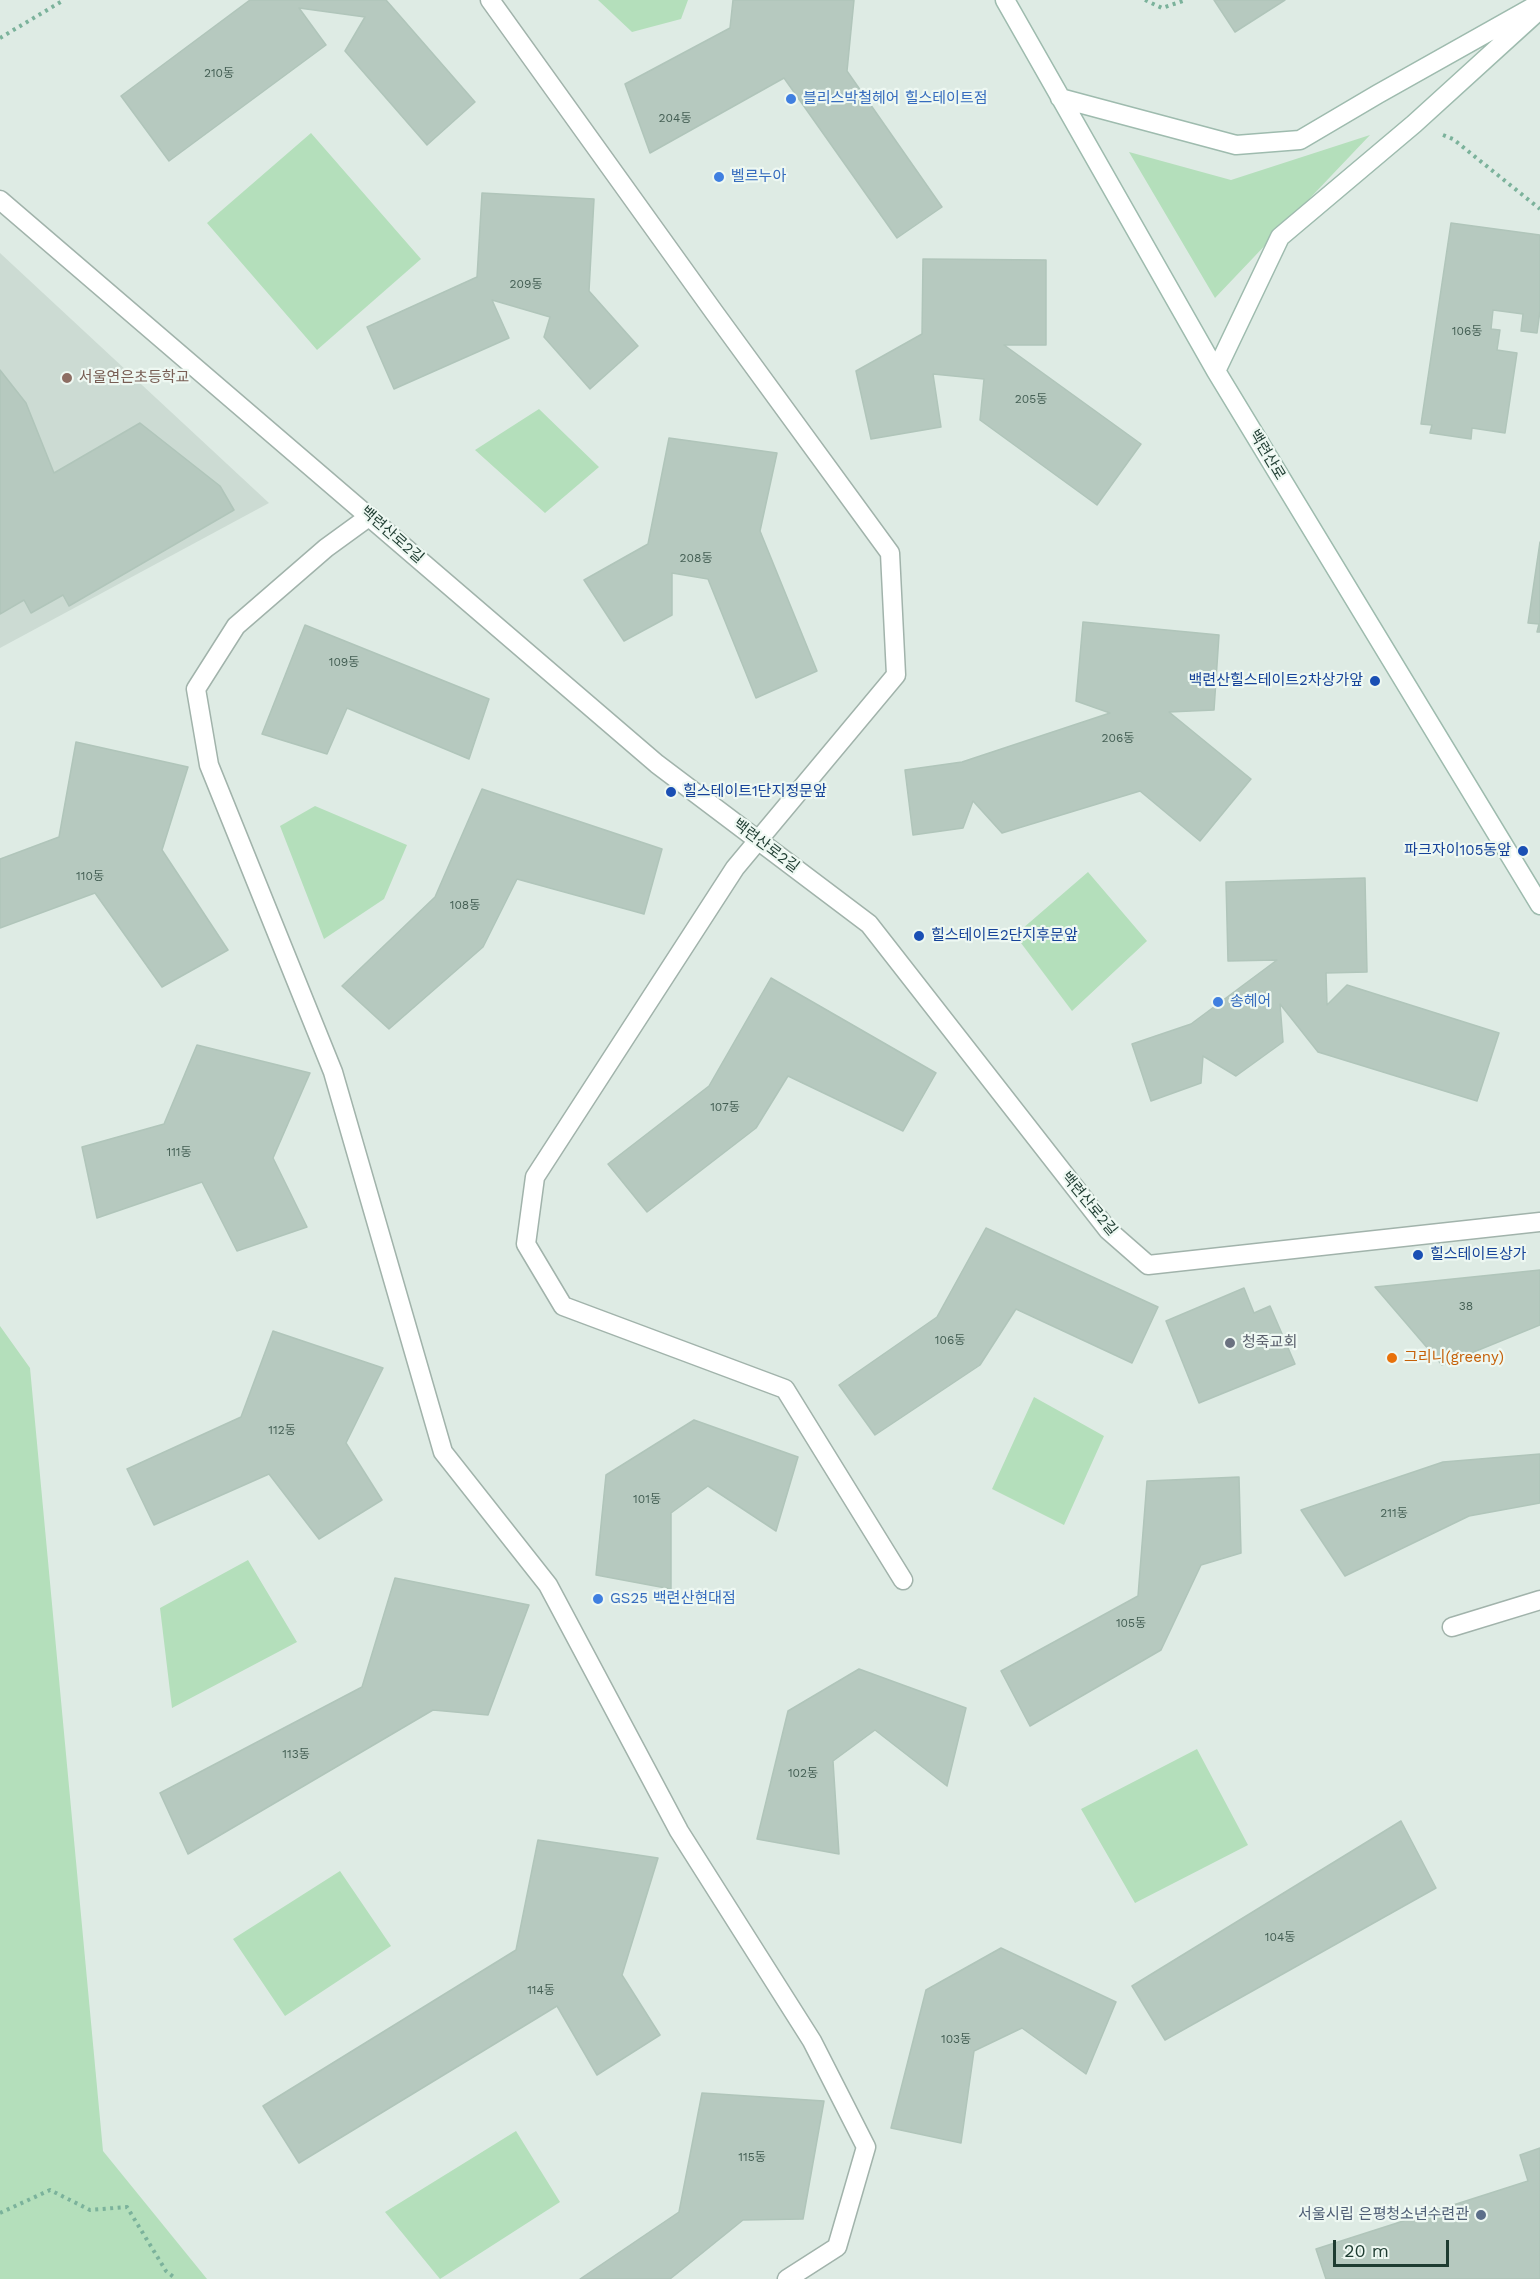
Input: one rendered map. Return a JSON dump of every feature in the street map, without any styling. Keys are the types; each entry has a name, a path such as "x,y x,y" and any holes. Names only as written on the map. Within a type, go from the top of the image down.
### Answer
{"street":[{"path":"490,0 890,553 896,675 735,868 535,1177 526,1244 563,1306 785,1389 903,1580"},
{"name":"백련산로","path":"1005,0 1216,370 1540,905"},
{"path":"1060,98 1236,145 1300,140 1378,93 1540,3"},
{"path":"1216,370 1280,237 1414,124 1540,9"},
{"name":"백련산로2길","path":"0,200 657,764 869,924 1108,1230 1148,1265 1540,1222"},
{"path":"369,516 326,548 236,626 196,689 209,765 333,1072 443,1452 548,1585 679,1831 812,2041 866,2146 837,2247 787,2279"},
{"path":"1452,1627 1540,1600"}],"path":[{"path":"0,38 64,0"},
{"path":"1145,0 1162,8 1186,0"},
{"path":"1414,124 1453,139 1540,209"},
{"path":"0,2212 50,2190 90,2210 127,2207 166,2271 176,2279"}],"shaded area":[{"name":"서울연은초등학교","path":"0,253 269,503 0,648"}],"green space":[{"path":"598,0 688,0 681,19 632,32"},
{"path":"311,133 421,259 317,350 207,223"},
{"path":"1370,135 1215,298 1129,152 1231,180"},
{"path":"539,409 599,467 545,513 475,450"},
{"path":"315,806 407,845 384,899 324,939 280,826"},
{"path":"1088,872 1147,941 1072,1011 1015,935"},
{"path":"0,1326 30,1368 103,2151 207,2279 0,2279"},
{"path":"1034,1397 1104,1436 1064,1525 992,1489"},
{"path":"248,1560 297,1642 172,1708 160,1608"},
{"path":"1197,1749 1248,1845 1135,1903 1081,1809"},
{"path":"340,1871 391,1946 285,2016 233,1939"},
{"path":"516,2131 560,2202 440,2279 385,2212"}],"building":[{"path":"250,0 386,0 475,102 427,145 345,51 365,17 299,8 326,45 169,161 121,96"},
{"path":"733,0 854,0 847,71 942,207 897,238 784,78 650,153 625,84 730,28"},
{"path":"1214,0 1285,0 1235,32"},
{"path":"482,193 594,199 589,291 638,346 590,389 544,337 550,317 492,300 509,338 394,389 367,327 477,277"},
{"path":"1451,223 1540,235 1540,311 1537,333 1521,331 1523,314 1493,310 1491,329 1500,330 1497,350 1517,353 1505,433 1472,428 1471,439 1430,433 1432,425 1421,424"},
{"path":"923,259 1046,260 1046,345 1004,345 1141,444 1097,505 980,420 984,379 933,374 941,427 871,439 856,371 922,334"},
{"path":"0,370 26,403 54,473 140,423 220,486 234,510 69,606 63,595 31,613 24,600 0,614"},
{"path":"669,438 777,453 760,531 817,671 756,698 708,579 672,573 672,615 624,641 584,580 648,544"},
{"path":"1540,542 1540,632 1537,632 1539,624 1528,623"},
{"path":"1083,622 1219,635 1214,710 1169,712 1251,779 1200,841 1140,791 1002,833 973,801 963,828 913,835 905,770 962,762 1110,713 1076,701"},
{"path":"305,625 489,699 469,759 347,708 327,754 262,734"},
{"path":"76,742 188,767 162,850 228,950 162,987 95,893 0,928 0,859 59,837"},
{"path":"482,789 662,849 644,914 517,879 483,947 389,1029 342,986 435,897"},
{"path":"1365,878 1367,972 1326,973 1327,1005 1347,985 1499,1033 1477,1101 1318,1052 1280,1004 1283,1042 1236,1076 1203,1056 1201,1083 1151,1101 1132,1044 1191,1024 1277,960 1228,961 1226,882"},
{"path":"771,978 936,1073 903,1131 788,1076 756,1128 647,1212 608,1164 709,1086"},
{"path":"197,1045 310,1073 273,1158 307,1227 237,1251 202,1182 97,1218 82,1147 164,1124"},
{"path":"986,1228 1158,1307 1132,1363 1016,1309 980,1365 875,1435 839,1385 937,1317"},
{"path":"1540,1270 1540,1325 1442,1365 1375,1287"},
{"name":"청죽교회","path":"1244,1288 1254,1313 1270,1306 1295,1364 1199,1403 1166,1321"},
{"path":"273,1331 383,1368 346,1443 382,1500 319,1539 269,1474 154,1525 127,1469 241,1417"},
{"path":"694,1420 798,1457 776,1531 708,1486 671,1513 671,1589 596,1575 606,1475"},
{"path":"1540,1454 1540,1503 1469,1516 1345,1576 1301,1510 1443,1462"},
{"path":"1239,1477 1241,1553 1201,1565 1161,1650 1030,1726 1001,1671 1138,1596 1147,1481"},
{"path":"395,1578 529,1605 488,1715 433,1710 188,1854 160,1793 362,1687"},
{"path":"859,1669 966,1708 947,1786 875,1730 833,1761 839,1854 757,1839 788,1711"},
{"path":"1401,1821 1436,1888 1165,2040 1132,1986"},
{"path":"538,1840 658,1858 622,1975 660,2035 597,2075 557,2006 299,2163 263,2106 516,1950"},
{"path":"1001,1948 1116,2002 1086,2074 1022,2028 974,2051 961,2143 891,2128 926,1990"},
{"path":"702,2093 824,2101 803,2219 743,2220 670,2279 580,2279 679,2212"},
{"name":"서울시립 은평청소년수련관","path":"1540,2148 1540,2279 1326,2279 1316,2249 1528,2181 1520,2155"}],"place":[{"name":"블리스박철헤어 힐스테이트점","path":"791,99"},
{"name":"벨르누아","path":"719,177"},
{"name":"서울연은초등학교","path":"67,378"},
{"name":"백련산힐스테이트2차상가앞","path":"1375,681"},
{"name":"힐스테이트1단지정문앞","path":"671,792"},
{"name":"파크자이105동앞","path":"1523,851"},
{"name":"힐스테이트2단지후문앞","path":"919,936"},
{"name":"송헤어","path":"1218,1002"},
{"name":"힐스테이트상가","path":"1418,1255"},
{"name":"청죽교회","path":"1230,1343"},
{"name":"그리니(greeny)","path":"1392,1358"},
{"name":"GS25 백련산현대점","path":"598,1599"},
{"name":"서울시립 은평청소년수련관","path":"1481,2215"}]}
